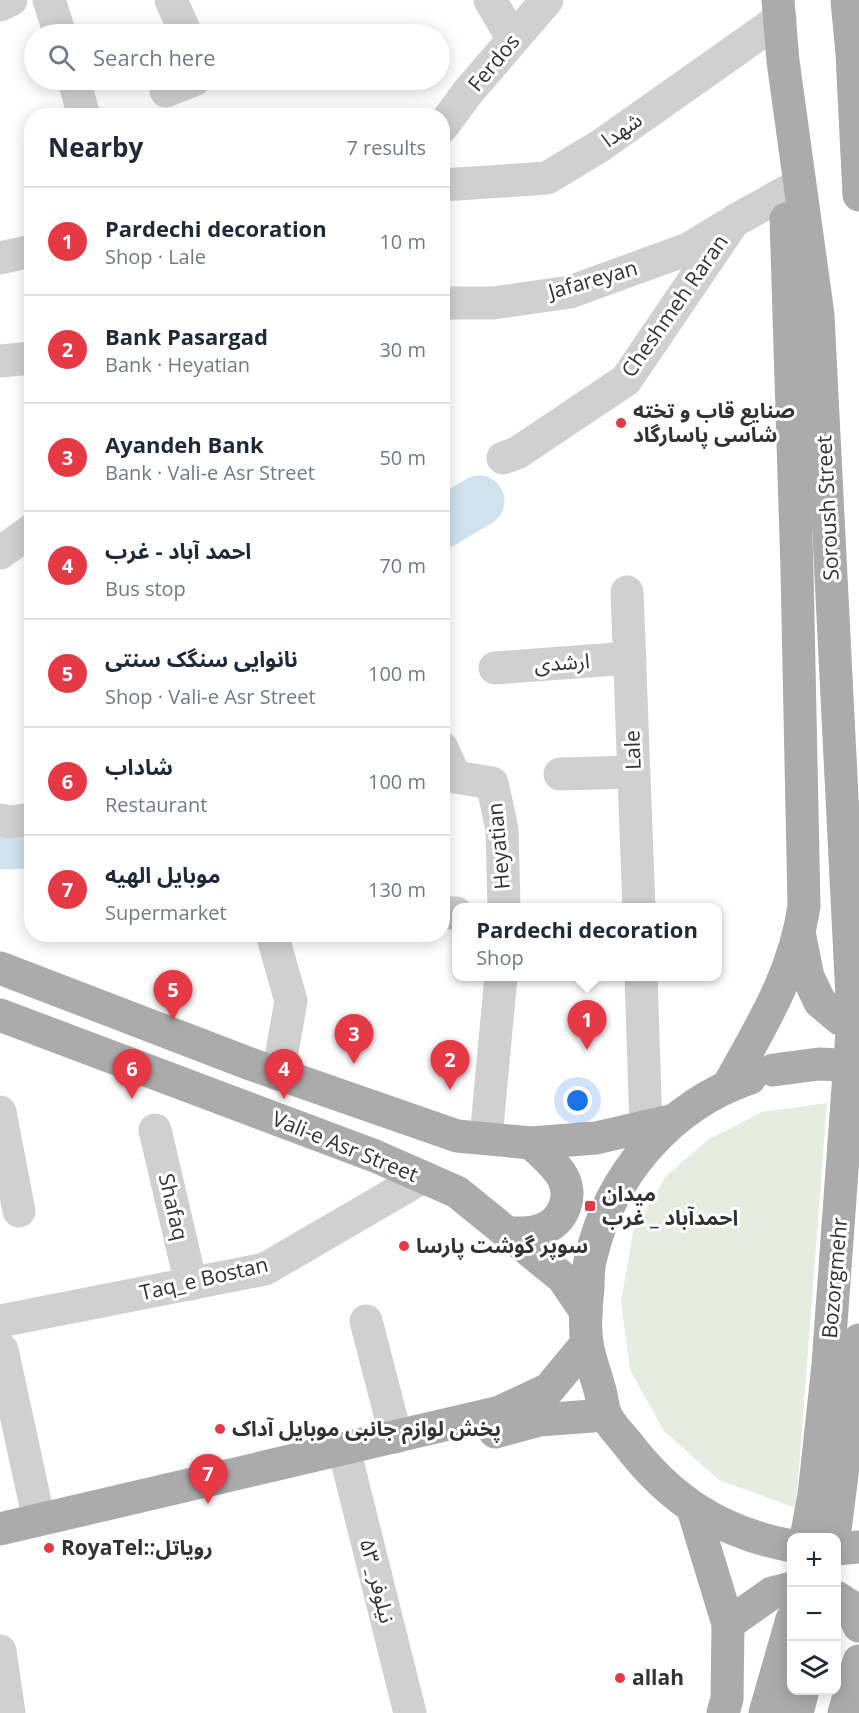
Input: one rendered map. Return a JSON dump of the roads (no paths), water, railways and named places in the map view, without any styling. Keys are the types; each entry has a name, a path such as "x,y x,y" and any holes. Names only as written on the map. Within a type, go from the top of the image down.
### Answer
{"main road":[{"path":"728,1086 771,1010 800,937 804,906 783,25"},
{"name":"Soroush Street","path":"783,25 818,315 856,1021"},
{"path":"852,34 859,195"},
{"path":"800,937 808,977 820,1002 840,1019 856,1021"},
{"name":"Vali-e Asr Street","path":"0,968 278,1074 458,1136 531,1143 596,1138 660,1124"},
{"name":"Vali-e Asr Street","path":"0,1015 375,1156 457,1192 510,1233 562,1278 586,1327"},
{"name":"Bozorgmehr","path":"807,1533 814,1495 828,1365 856,1021"},
{"path":"787,1545 764,1541 727,1528 693,1509 663,1484 637,1456 606,1415 586,1327 591,1258 607,1206 660,1124 728,1086 773,1070 819,1064 859,1066"},
{"path":"510,1233 544,1229 557,1219 566,1206 567,1190 562,1176 549,1159 531,1143"},
{"path":"0,1546 344,1454 396,1437 500,1412 549,1389 586,1327"},
{"name":"Bozorgmehr","path":"835,1533 859,1340"},
{"path":"0,1529 344,1454 496,1431 539,1420 606,1415"},
{"path":"693,1509 728,1624 727,1699 723,1713"},
{"path":"841,1549 859,1547"},
{"path":"728,1624 782,1590"},
{"path":"765,1713 787,1636"},
{"path":"850,1704 859,1661"},
{"path":"797,1713 802,1695"}],"street":[{"path":"0,5 11,0"},
{"path":"49,0 57,24"},
{"path":"171,0 182,24"},
{"path":"490,0 513,39"},
{"name":"Ferdos","path":"450,116 547,0"},
{"path":"833,0 835,16 852,34"},
{"name":"شهدا","path":"450,184 547,178 600,146 783,25"},
{"path":"77,90 82,108"},
{"name":"Cheshmeh Raran","path":"503,458 517,453 626,381 734,221 786,192"},
{"name":"Jafareyan","path":"450,303 493,303 570,292 688,249 734,221"},
{"path":"0,258 24,253"},
{"path":"0,361 24,359"},
{"path":"0,553 24,536"},
{"name":"Lale","path":"627,592 639,903"},
{"name":"ارشدی","path":"495,668 630,658"},
{"name":"Heyatian","path":"450,769 492,783 502,829 504,903"},
{"path":"560,774 634,772"},
{"path":"0,820 10,822 24,820"},
{"path":"274,942 291,1001 278,1074"},
{"path":"486,1138 501,981"},
{"path":"642,981 660,1124"},
{"path":"0,1112 19,1211"},
{"name":"Shafaq","path":"155,1130 191,1284"},
{"name":"Taq_e Bostan","path":"1,1335 191,1284 265,1269 423,1177"},
{"path":"366,1321 396,1437"},
{"path":"1,1335 39,1520"},
{"name":"۵۳ _نیلوفر","path":"344,1454 410,1713"},
{"path":"0,1651 9,1713"}],"waterway":[{"name":"Cheshmeh Raran","path":"450,518 479,501"},
{"name":"Cheshmeh Raran","path":"0,844 24,843"}],"place":[{"name":"صنایع قاب و تخته شاسی پاسارگاد","path":"621,423"},
{"name":"نانوایی سنگک سنتی","path":"173,1020"},
{"name":"Pardechi decoration","path":"587,1050"},
{"name":"Ayandeh Bank","path":"354,1064"},
{"name":"Bank Pasargad","path":"450,1090"},
{"name":"شاداب","path":"132,1099"},
{"name":"احمد آباد - غرب","path":"284,1099"},
{"name":"میدان احمدآباد _ غرب","path":"590,1206"},
{"name":"سوپر گوشت پارسا","path":"404,1246"},
{"name":"پخش لوازم جانبی موبایل آداک","path":"220,1429"},
{"name":"موبایل الهیه","path":"208,1504"},
{"name":"RoyaTel::رویاتل","path":"49,1548"},
{"name":"allah","path":"620,1678"}]}
